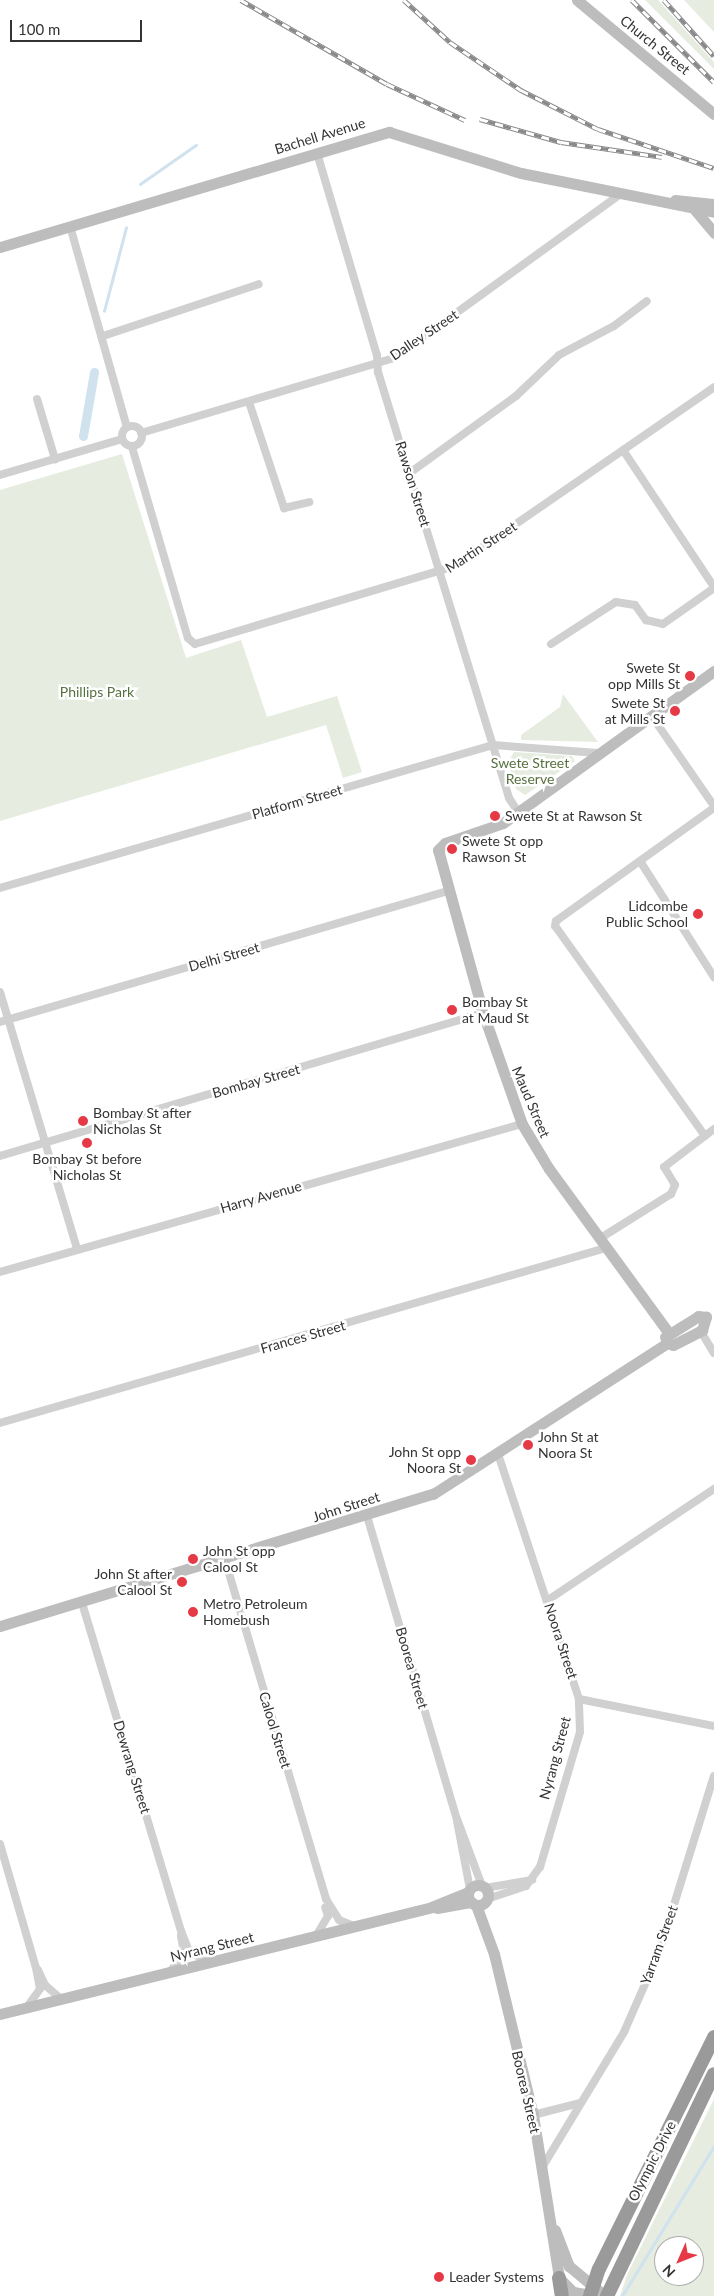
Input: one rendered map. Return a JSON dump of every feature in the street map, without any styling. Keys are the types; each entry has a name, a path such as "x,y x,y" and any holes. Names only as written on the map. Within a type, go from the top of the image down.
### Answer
{"highway":[{"name":"Olympic Drive","path":"593,2293 714,2038"},
{"name":"Olympic Drive","path":"614,2275 714,2074"},
{"name":"Boorea Street","path":"606,2296 614,2275"},
{"path":"559,2278 562,2296"}],"street":[{"name":"Church Street","path":"577,0 714,114"},
{"name":"Bachell Avenue","path":"0,247 317,152 396,132 502,168 619,195 714,212"},
{"name":"Rawson Street","path":"317,152 440,573 509,798 518,812"},
{"name":"Dalley Street","path":"141,434 394,358 619,195"},
{"name":"Bachell Avenue","path":"651,200 714,204"},
{"path":"695,210 714,233"},
{"path":"70,226 103,336 126,427 122,439"},
{"path":"103,336 259,284"},
{"path":"411,472 516,396 559,355 614,326 647,301"},
{"name":"Martin Street","path":"132,447 188,638 196,644 212,642 440,573 714,387"},
{"path":"37,399 55,459"},
{"path":"250,402 284,508 309,502"},
{"path":"122,439 132,447 140,442 141,434 136,427 126,427"},
{"path":"0,475 122,439"},
{"path":"551,644 616,602 635,605 646,620 663,624 714,587 623,450"},
{"path":"518,812 714,671"},
{"path":"651,715 714,807 556,921 555,926 704,1136 714,1129"},
{"name":"Platform Street","path":"0,888 493,745 598,753"},
{"name":"Maud Street","path":"518,812 503,823 445,843 438,850 448,891 483,1013 522,1124 538,1154 667,1338"},
{"path":"640,861 714,977"},
{"name":"Delhi Street","path":"4,1021 448,891"},
{"path":"0,992 4,1021 77,1249"},
{"name":"Bombay Street","path":"0,1156 483,1013"},
{"name":"Harry Avenue","path":"0,1272 522,1124"},
{"name":"Frances Street","path":"0,1424 602,1244 674,1191 664,1166 704,1136"},
{"path":"710,1315 707,1324 700,1330 673,1345 667,1338 698,1316 710,1315"},
{"path":"700,1330 714,1353"},
{"name":"John Street","path":"0,1626 225,1560 433,1494 498,1454 667,1338"},
{"name":"Noora Street","path":"498,1454 548,1600 579,1699"},
{"path":"548,1600 714,1489"},
{"name":"Boorea Street","path":"367,1516 457,1819 494,1954 533,2115 555,2230 559,2278 573,2292 606,2296"},
{"name":"Calool Street","path":"225,1560 326,1899 328,1916 316,1936"},
{"name":"Dewrang Street","path":"82,1603 181,1931 189,1951 209,1963"},
{"path":"579,1699 714,1726"},
{"name":"Nyrang Street","path":"0,2014 209,1963 532,1880 540,1867 580,1732 579,1699"},
{"name":"Yarram Street","path":"543,2166 624,2032 660,1950 714,1776"},
{"name":"Boorea Street","path":"457,1819 478,1895"},
{"path":"0,1844 36,1968 40,1989 27,2007"},
{"name":"Calool Street","path":"326,1899 339,1920 354,1926"},
{"name":"Dewrang Street","path":"169,1973 184,1952 181,1931"},
{"path":"36,1968 45,1985 61,1999"},
{"path":"533,2115 580,2103"},
{"name":"Boorea Street","path":"555,2230 569,2266 593,2293"}],"green space":[{"path":"645,0 658,0 714,62 714,69"},
{"path":"684,0 714,0 714,32"},
{"name":"Phillips Park","path":"122,454 186,658 241,640 267,717 337,696 362,772 343,778 326,725 0,821 0,490"},
{"path":"563,694 598,742 521,740 521,735 560,707"},
{"name":"Swete Street Reserve","path":"514,752 572,756 575,761 525,795 516,789 508,762"},
{"path":"714,2099 714,2296 620,2296 627,2275"}],"waterway":[{"path":"140,184 196,145"},
{"path":"104,311 126,228"},
{"path":"83,436 94,372"},
{"path":"622,2296 714,2146"}],"railway":[{"path":"241,0 387,84 465,120"},
{"path":"404,0 450,42 521,90 598,129 714,168"},
{"path":"632,0 714,82"},
{"path":"664,0 714,56"},
{"path":"480,119 561,142 662,157"}],"place":[{"name":"Swete St opp Mills St","path":"690,676"},
{"name":"Swete St at Mills St","path":"675,711"},
{"name":"Swete St at Rawson St","path":"495,816"},
{"name":"Swete St opp Rawson St","path":"452,849"},
{"name":"Lidcombe Public School","path":"698,914"},
{"name":"Bombay St at Maud St","path":"452,1010"},
{"name":"Bombay St after Nicholas St","path":"83,1121"},
{"name":"Bombay St before Nicholas St","path":"87,1143"},
{"name":"John St at Noora St","path":"528,1445"},
{"name":"John St opp Noora St","path":"471,1460"},
{"name":"John St opp Calool St","path":"193,1559"},
{"name":"John St after Calool St","path":"182,1582"},
{"name":"Metro Petroleum Homebush","path":"193,1612"},
{"name":"Leader Systems","path":"439,2277"}]}
